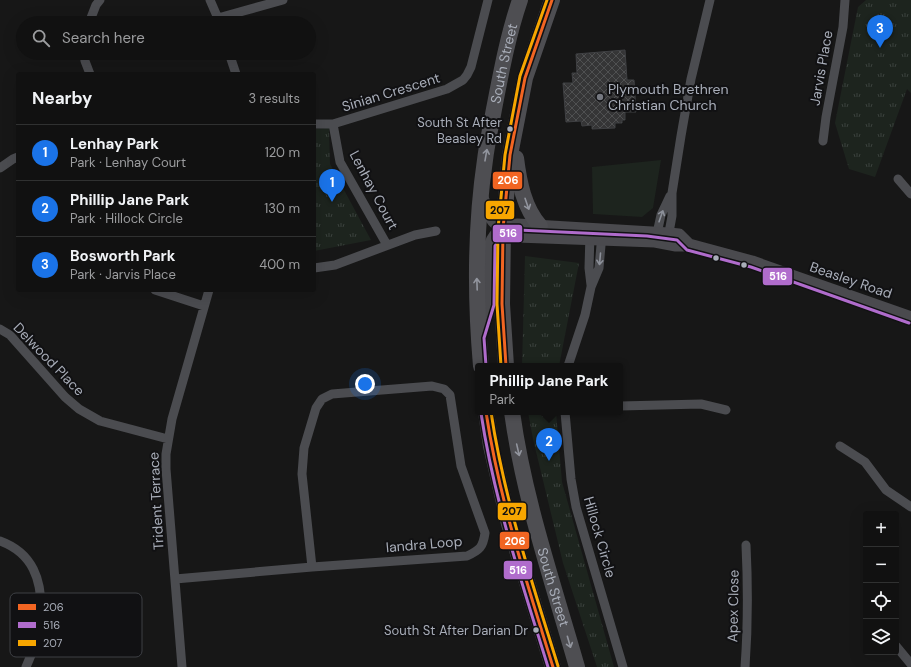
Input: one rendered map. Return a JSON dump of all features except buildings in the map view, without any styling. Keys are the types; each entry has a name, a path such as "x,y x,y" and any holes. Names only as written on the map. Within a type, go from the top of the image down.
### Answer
{"highway":[{"name":"South Street","path":"481,363 478,337 477,240 481,195 485,160 500,79 520,0"},
{"name":"South Street","path":"506,363 502,304 503,229 510,155 526,78 552,0"},
{"path":"514,139 519,177 523,192 530,213 540,226"},
{"name":"South Street","path":"486,415 495,466 508,524 553,667"},
{"name":"South Street","path":"512,415 516,441 529,496 576,667"}],"main road":[{"name":"Beasley Road","path":"481,195 493,222 517,236 596,234"},
{"name":"Beasley Road","path":"503,229 518,225 540,226 596,234 662,238 679,236 690,245 752,262 911,318"},
{"path":"478,337 484,323 489,304 490,245 496,235 503,229"}],"street":[{"path":"92,16 96,5 100,0"},
{"path":"210,0 217,16"},
{"path":"232,16 283,0"},
{"name":"Sinian Crescent","path":"316,124 333,124 447,90 464,80 471,67 488,0"},
{"path":"662,238 662,215 672,192 692,79 710,0"},
{"name":"Jarvis Place","path":"823,141 843,27 845,0"},
{"path":"85,60 89,72"},
{"path":"231,60 235,72"},
{"name":"Lenhay Court","path":"333,124 340,162 387,245"},
{"path":"0,168 16,158"},
{"path":"898,179 911,194"},
{"name":"Lenhay Court","path":"316,268 335,265 415,235 436,231"},
{"path":"569,363 599,268 596,234"},
{"path":"161,292 204,306"},
{"name":"Trident Terrace","path":"182,667 166,469 168,438 172,419 208,292"},
{"name":"Delwood Place","path":"0,329 10,335 65,397 79,409 100,421 168,438"},
{"name":"Iandra Loop","path":"175,579 466,556 477,551 484,543 485,533 462,466 450,395 444,389 432,386 332,394 322,399 316,408 304,448 302,474 312,568"},
{"path":"623,406 701,404 726,410"},
{"name":"Hillock Circle","path":"565,415 571,479 576,507 623,667"},
{"path":"840,446 865,462 886,490 911,507"},
{"path":"0,540 13,546 30,563 38,580 40,593"},
{"name":"Apex Close","path":"745,667 748,577 746,545"},
{"path":"899,650 911,664"},
{"path":"26,667 30,657"}],"green space":[{"path":"866,0 911,0 911,93 907,89 875,177 849,169 835,123 858,7"},
{"path":"329,128 330,164 371,240 316,251 316,129"},
{"path":"661,160 653,208 642,217 593,214 592,167"},
{"path":"525,256 579,263 560,363 522,363"},
{"path":"529,415 556,415 562,482 614,667 597,667 563,563"}],"transit line":[{"name":"207","path":"501,363 497,304 498,229 505,155 520,76 547,0"},
{"name":"206","path":"506,363 502,304 503,229 510,155 525,78 552,0"},
{"name":"516","path":"486,363 484,338 494,305 495,246 504,235 518,230 647,236 677,240 687,250 751,267 909,323"},
{"name":"516","path":"481,415 493,478 501,509 548,667"},
{"name":"206","path":"487,415 498,477 506,509 553,667"},
{"name":"207","path":"492,415 503,477 511,508 558,666"}],"place":[{"name":"Bosworth Park","path":"880,48"},
{"name":"Plymouth Brethren Christian Church","path":"600,97"},
{"name":"South St After Beasley Rd","path":"510,129"},
{"name":"Lenhay Park","path":"332,202"},
{"name":"Phillip Jane Park","path":"549,461"},
{"name":"South St After Darian Dr","path":"536,630"}]}
